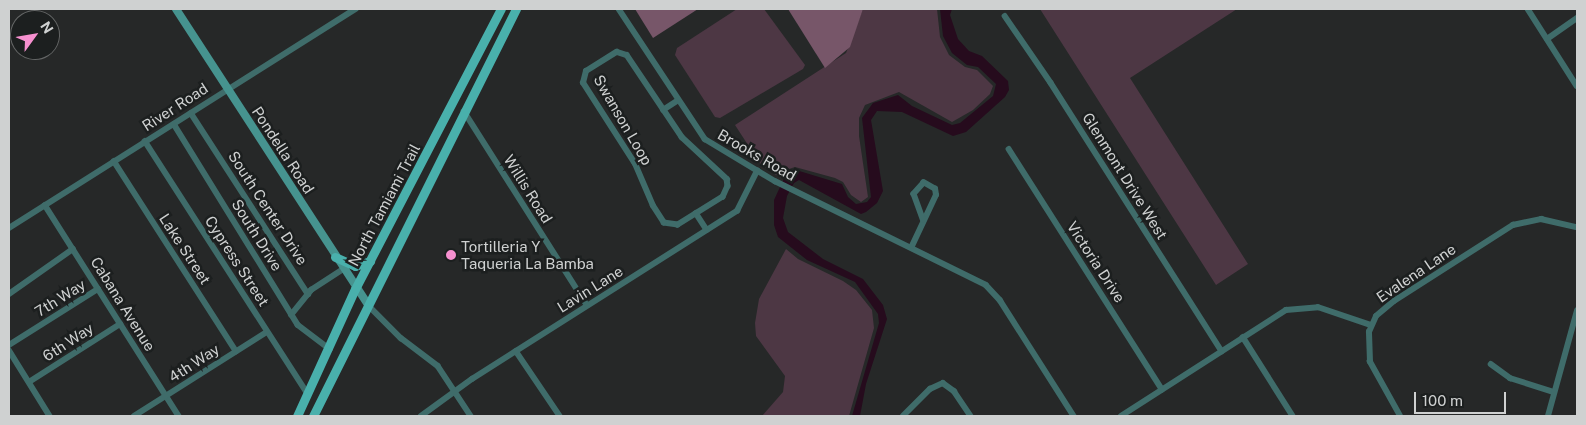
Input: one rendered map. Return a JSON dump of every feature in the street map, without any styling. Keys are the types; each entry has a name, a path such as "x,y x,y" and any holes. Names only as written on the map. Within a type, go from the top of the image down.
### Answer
{"main road":[{"name":"Pondella Road","path":"176,9 335,257 368,305"},
{"name":"North Tamiami Trail","path":"297,416 330,350 370,261 501,9"},
{"name":"North Tamiami Trail","path":"313,416 516,9"},
{"path":"461,84 460,100 464,111"},
{"path":"335,257 355,266 370,261"}],"street":[{"name":"River Road","path":"9,228 354,9"},
{"name":"Brooks Road","path":"619,9 705,140 757,171 794,190 960,270 991,290 1074,416"},
{"path":"1528,9 1577,86"},
{"name":"Glenmont Drive West","path":"1005,16 1051,82 1222,351"},
{"path":"1547,39 1577,18"},
{"name":"Swanson Loop","path":"625,53 663,110 687,143 727,179 728,186 723,197 673,226 664,223 653,206 635,164 583,83 584,73 613,54 625,53"},
{"path":"663,110 677,100"},
{"name":"Willis Road","path":"464,111 588,305"},
{"name":"South Center Drive","path":"191,113 308,294"},
{"name":"South Drive","path":"174,124 291,315 312,338 330,350"},
{"name":"Cypress Street","path":"145,141 308,394"},
{"name":"Victoria Drive","path":"1009,149 1162,389"},
{"name":"Lake Street","path":"114,161 236,352"},
{"name":"Lavin Lane","path":"421,416 516,350 737,211 757,171"},
{"path":"912,246 936,194 935,189 924,183 914,194 923,219"},
{"name":"Cabana Avenue","path":"45,205 179,416"},
{"path":"696,213 707,230"},
{"name":"Evalena Lane","path":"1370,325 1394,301 1512,225 1541,219 1577,227"},
{"path":"9,294 73,249"},
{"path":"291,315 308,294 343,269"},
{"name":"7th Way","path":"9,345 98,289"},
{"path":"368,305 401,338 432,360 471,416"},
{"path":"1121,416 1281,312 1302,306 1326,309 1370,325 1368,347 1372,369 1400,416"},
{"path":"1548,416 1577,311"},
{"name":"6th Way","path":"29,382 120,324"},
{"name":"4th Way","path":"134,416 267,332"},
{"path":"1243,337 1292,416"},
{"path":"9,350 50,416"},
{"path":"516,350 560,416"},
{"path":"1491,364 1510,378 1554,392"},
{"path":"903,416 930,388 943,383 954,391 971,416"}],"shaded area":[{"path":"635,9 698,9 653,38"},
{"path":"737,9 764,9 805,65 803,69 720,118 715,117 675,55 677,48"},
{"path":"788,9 863,9 850,47 825,68"},
{"path":"863,9 937,9 940,37 949,55 965,67 977,70 993,86 990,94 973,110 952,122 899,92 865,105 859,118 859,136 868,197 861,202 851,195 843,182 835,178 795,167 786,170 781,178 761,165 735,125 846,53"},
{"path":"940,9 952,9 950,15 958,39 969,51 982,56 1008,81 1009,90 1005,97 966,132 953,136 902,112 877,111 871,120 883,191 877,203 866,212 861,214 799,180 794,183 787,196 783,218 788,232 823,259 863,279 883,305 887,319 866,384 860,416 852,416 879,323 878,314 855,282 807,260 778,237 774,225 774,200 787,172 796,170 842,184 848,197 856,204 867,202 871,197 862,118 873,103 898,95 912,106 952,125 960,123 993,96 996,84 978,67 967,65 952,53 943,36"},
{"path":"1040,9 1237,9 1130,78 1248,264 1216,285"},
{"path":"786,249 798,259 843,281 856,290 872,310 874,328 849,416 762,416 783,392 785,376 756,336 755,323 759,299"}],"place":[{"name":"Tortilleria Y Taqueria La Bamba","path":"451,255"}]}
